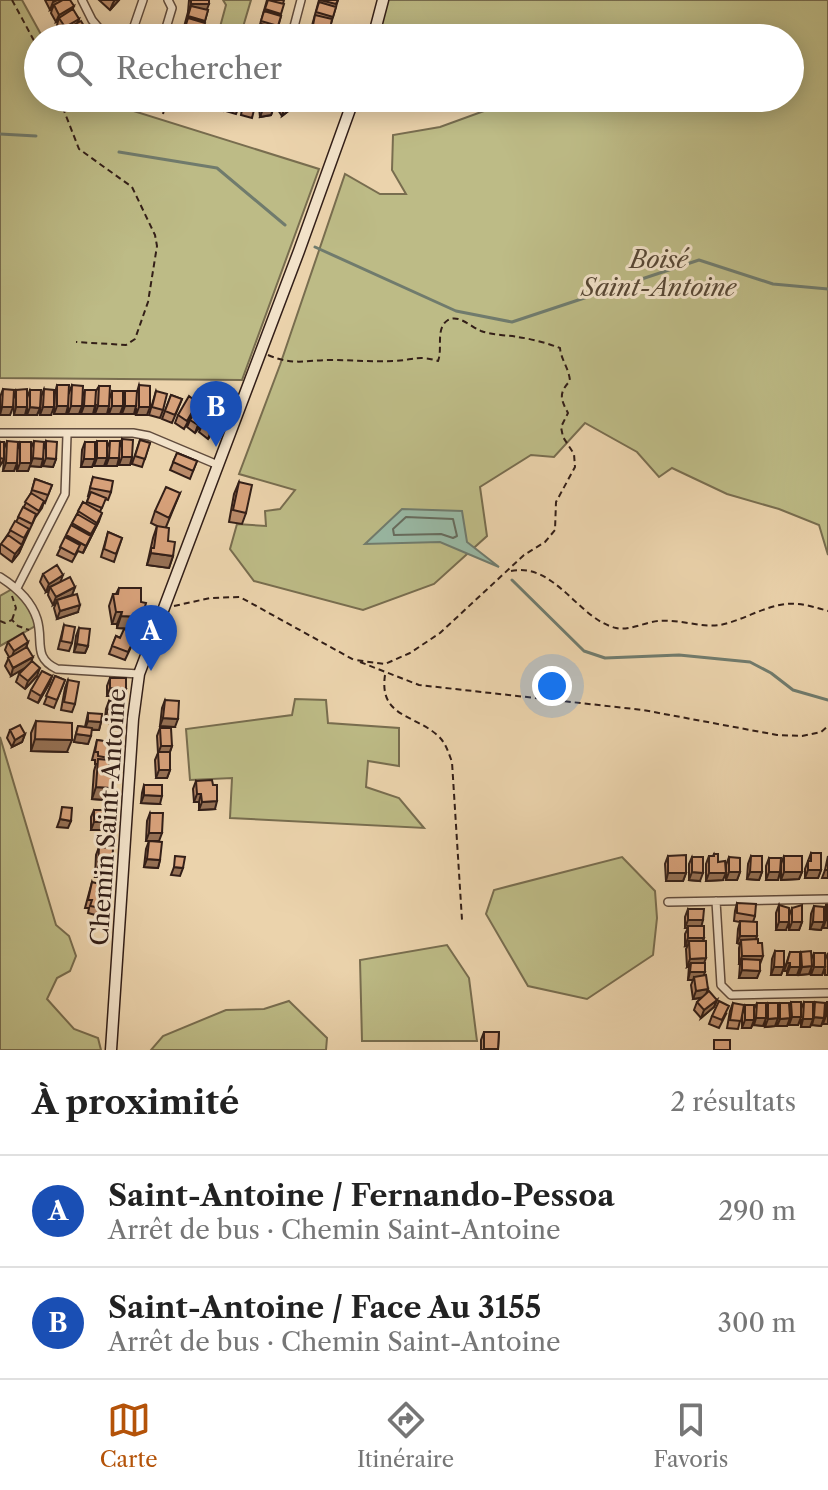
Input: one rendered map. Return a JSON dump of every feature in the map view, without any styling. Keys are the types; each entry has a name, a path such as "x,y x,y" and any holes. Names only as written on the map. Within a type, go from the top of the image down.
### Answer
{"street":[{"path":"82,0 95,24"},
{"path":"135,24 143,0"},
{"path":"167,24 172,8 168,0"},
{"path":"295,24 301,0"},
{"path":"377,24 383,0"},
{"name":"Chemin Saint-Antoine","path":"111,1050 133,719 139,674 349,112"},
{"path":"0,433 133,433 149,436 218,465"},
{"path":"17,588 65,494 67,435"},
{"path":"0,577 17,588 29,604 37,620 41,654 46,664 57,669 139,674"},
{"path":"668,902 828,899"},
{"path":"716,901 721,985 725,991 731,995 828,993"}],"path":[{"path":"12,0 25,24"},
{"path":"64,112 79,149 132,187 152,226 157,246 148,302 135,339 126,345 76,342"},
{"path":"261,351 277,359 310,363 324,360 396,361 421,356 438,361 444,324 449,319 458,318 484,332 522,337 560,348 569,371 570,381 562,388 561,398 568,413 561,427 563,437 574,454 575,467 556,502 555,530 440,633 410,653 385,664 355,660"},
{"path":"510,571 526,568 544,576 607,625 620,629 654,621 679,620 717,626 777,605 796,603 828,611"},
{"path":"0,621 5,623 12,620 16,608 12,596 17,588"},
{"path":"164,606 210,598 240,597 355,660 419,685 643,710 777,735 802,736 821,732 828,726"},
{"path":"12,620 24,629 38,628"},
{"path":"385,673 383,690 393,707 435,732 446,745 452,762 462,920"}],"green space":[{"path":"0,0 22,0 35,24 24,24 24,112 137,112 319,169 242,380 0,378"},
{"path":"223,0 251,0 244,24 221,24 226,5"},
{"name":"Boisé Saint-Antoine","path":"383,0 828,0 828,555 819,525 727,494 672,468 659,477 637,452 585,423 554,457 531,455 480,487 487,536 434,584 363,610 254,581 230,549 237,524 266,526 265,511 280,509 295,490 239,474 345,174 380,194 406,194 392,170 393,135 440,127 481,112 804,112 804,24 377,24"},
{"path":"14,588 28,604 37,625 0,646 0,596"},
{"path":"295,699 326,700 328,723 399,728 399,766 368,761 366,787 399,798 424,828 230,818 232,778 190,780 186,729 292,715"},
{"path":"0,737 56,925 69,936 76,956 70,971 57,978 47,999 74,1029 98,1038 101,1050 0,1050"},
{"path":"622,857 655,891 657,918 653,955 587,999 528,986 486,914 494,890"},
{"path":"447,945 469,978 477,1041 362,1041 360,960"},
{"path":"289,1001 327,1038 326,1050 151,1050 163,1036 226,1010 264,1009"}],"water":[{"path":"402,509 462,511 467,542 499,567 440,542 365,544"}],"building":[{"path":"70,0 74,6 59,15 54,5"},
{"path":"191,0 209,0 209,4 191,4"},
{"path":"268,0 284,4 281,14 265,9"},
{"path":"319,2 336,7 333,17 316,12"},
{"path":"191,6 208,10 205,21 188,16"},
{"path":"73,9 79,19 63,24 59,18"},
{"path":"264,11 281,16 279,24 261,21"},
{"path":"315,15 332,19 331,24 313,24"},
{"path":"188,18 205,23 205,24 186,24"},
{"path":"57,385 69,385 68,406 57,406"},
{"path":"72,385 83,386 82,406 71,406"},
{"path":"139,385 150,386 150,407 139,407"},
{"path":"99,386 110,386 109,406 98,406"},
{"path":"3,389 14,390 13,407 2,407"},
{"path":"27,389 27,407 16,407 16,390"},
{"path":"44,389 54,390 54,407 43,407"},
{"path":"30,390 41,390 40,408 30,407"},
{"path":"85,390 96,390 95,406 84,406"},
{"path":"112,391 123,391 123,406 112,406"},
{"path":"125,391 137,391 136,406 125,406"},
{"path":"156,391 167,394 163,410 152,407"},
{"path":"171,395 182,399 175,415 165,411"},
{"path":"189,396 194,400 192,404 195,407 187,421 178,415"},
{"path":"202,402 211,408 198,425 190,420"},
{"path":"214,407 219,410 216,414 220,418 211,431 202,425"},
{"path":"122,439 133,440 132,457 122,457"},
{"path":"140,440 150,443 145,459 135,456"},
{"path":"7,441 18,442 17,463 6,463"},
{"path":"34,441 44,442 43,459 33,458"},
{"path":"46,441 57,442 56,459 46,458"},
{"path":"97,441 107,441 107,458 97,458"},
{"path":"110,441 120,441 119,458 109,458"},
{"path":"0,442 4,442 4,459 0,458"},
{"path":"20,442 31,442 31,463 20,463"},
{"path":"85,442 95,442 95,459 84,459"},
{"path":"177,453 197,461 193,471 173,462"},
{"path":"93,477 113,481 111,492 90,488"},
{"path":"35,479 52,485 48,495 32,490"},
{"path":"239,482 252,485 246,513 233,510"},
{"path":"166,487 180,493 169,518 155,511"},
{"path":"91,492 106,498 102,508 87,502"},
{"path":"31,493 44,501 39,511 25,502"},
{"path":"83,502 102,513 97,523 78,511"},
{"path":"23,507 36,514 32,524 18,517"},
{"path":"77,514 96,525 91,534 72,523"},
{"path":"15,521 29,529 24,538 10,530"},
{"path":"71,525 91,536 86,546 66,535"},
{"path":"157,526 169,528 168,541 175,542 173,556 151,553"},
{"path":"108,532 122,538 116,554 104,549"},
{"path":"8,535 22,545 15,554 1,544"},
{"path":"65,537 80,545 75,555 60,547"},
{"path":"57,565 63,575 49,584 43,574"},
{"path":"70,577 75,587 56,597 50,587"},
{"path":"119,588 141,588 141,602 146,603 142,617 121,616 122,612 116,612 113,594 118,594"},
{"path":"77,594 80,605 60,611 57,600"},
{"path":"64,625 75,627 72,643 61,641"},
{"path":"79,628 90,629 88,646 77,644"},
{"path":"124,629 137,634 128,652 112,646 116,636 120,638"},
{"path":"23,633 28,642 14,651 8,642"},
{"path":"27,647 33,657 13,668 8,658"},
{"path":"32,661 40,668 28,681 19,674"},
{"path":"42,671 52,676 41,696 31,690"},
{"path":"55,676 65,680 57,700 46,696"},
{"path":"110,678 126,678 126,689 110,688"},
{"path":"68,680 79,682 75,704 64,702"},
{"path":"165,700 179,701 178,719 163,718"},
{"path":"109,701 125,702 124,717 113,716 113,711 108,710"},
{"path":"88,713 102,714 101,722 88,721"},
{"path":"36,721 72,723 72,740 35,739"},
{"path":"20,725 25,734 15,740 10,730"},
{"path":"78,726 92,728 91,736 76,734"},
{"path":"160,728 171,728 172,746 161,746"},
{"path":"97,740 111,742 109,758 98,756 95,752"},
{"path":"158,752 170,752 170,770 159,770"},
{"path":"98,759 109,760 111,788 96,787"},
{"path":"212,780 213,785 217,785 217,801 202,802 201,794 197,794 196,781"},
{"path":"144,785 162,785 162,796 144,795"},
{"path":"62,807 72,808 71,821 60,819"},
{"path":"94,810 115,810 115,822 94,822"},
{"path":"150,813 163,813 162,833 149,833"},
{"path":"149,841 162,842 160,860 147,859"},
{"path":"99,847 113,848 112,869 98,869"},
{"path":"811,853 821,853 821,870 808,870"},
{"path":"718,854 718,862 725,861 726,873 709,873 709,856"},
{"path":"686,855 686,873 668,873 668,856"},
{"path":"175,856 185,857 183,868 174,867"},
{"path":"751,856 762,856 762,872 750,872"},
{"path":"784,856 802,856 802,872 784,872"},
{"path":"692,857 703,857 703,873 692,872"},
{"path":"729,857 740,858 740,872 729,872"},
{"path":"769,858 781,858 780,872 769,872"},
{"path":"92,882 107,886 102,908 90,906 92,900 88,900"},
{"path":"737,903 756,904 755,916 737,913"},
{"path":"779,905 789,908 789,922 779,922"},
{"path":"802,905 802,922 792,922 792,908"},
{"path":"814,906 824,907 824,922 813,922"},
{"path":"688,909 704,909 703,920 688,920"},
{"path":"740,921 757,922 757,936 740,936"},
{"path":"688,926 704,926 704,938 688,938"},
{"path":"758,939 758,943 762,943 763,956 742,956 741,940"},
{"path":"689,941 706,941 706,958 690,959"},
{"path":"775,951 784,951 784,967 774,967"},
{"path":"811,951 812,966 802,967 801,952"},
{"path":"790,952 800,952 800,967 790,967 787,963"},
{"path":"814,953 825,953 825,967 814,967"},
{"path":"742,959 760,960 760,971 742,970"},
{"path":"691,963 705,963 705,972 690,972"},
{"path":"706,975 708,989 696,991 694,977"},
{"path":"709,991 717,1000 704,1010 697,1002"},
{"path":"719,1001 729,1006 722,1020 712,1016"},
{"path":"791,1002 801,1002 801,1017 792,1017"},
{"path":"804,1002 813,1002 813,1019 803,1019"},
{"path":"815,1002 825,1003 824,1018 814,1017"},
{"path":"733,1003 744,1005 741,1021 730,1020"},
{"path":"757,1003 766,1003 766,1018 756,1018"},
{"path":"768,1003 778,1003 778,1018 768,1019"},
{"path":"780,1003 789,1003 790,1018 780,1019"},
{"path":"745,1005 754,1005 754,1020 745,1020"},
{"path":"484,1032 499,1032 498,1049 484,1049"},
{"path":"714,1040 730,1040 730,1050 714,1050"}],"waterway":[{"path":"0,134 36,136"},
{"path":"119,152 217,168 285,225"},
{"path":"315,247 456,311 512,322 699,260 773,284 828,289"},
{"path":"512,580 584,651 605,658 679,655 750,662 793,690 828,700"}],"place":[{"name":"Saint-Antoine / Face Au 3155","path":"216,447"},
{"name":"Saint-Antoine / Fernando-Pessoa","path":"151,671"}]}
